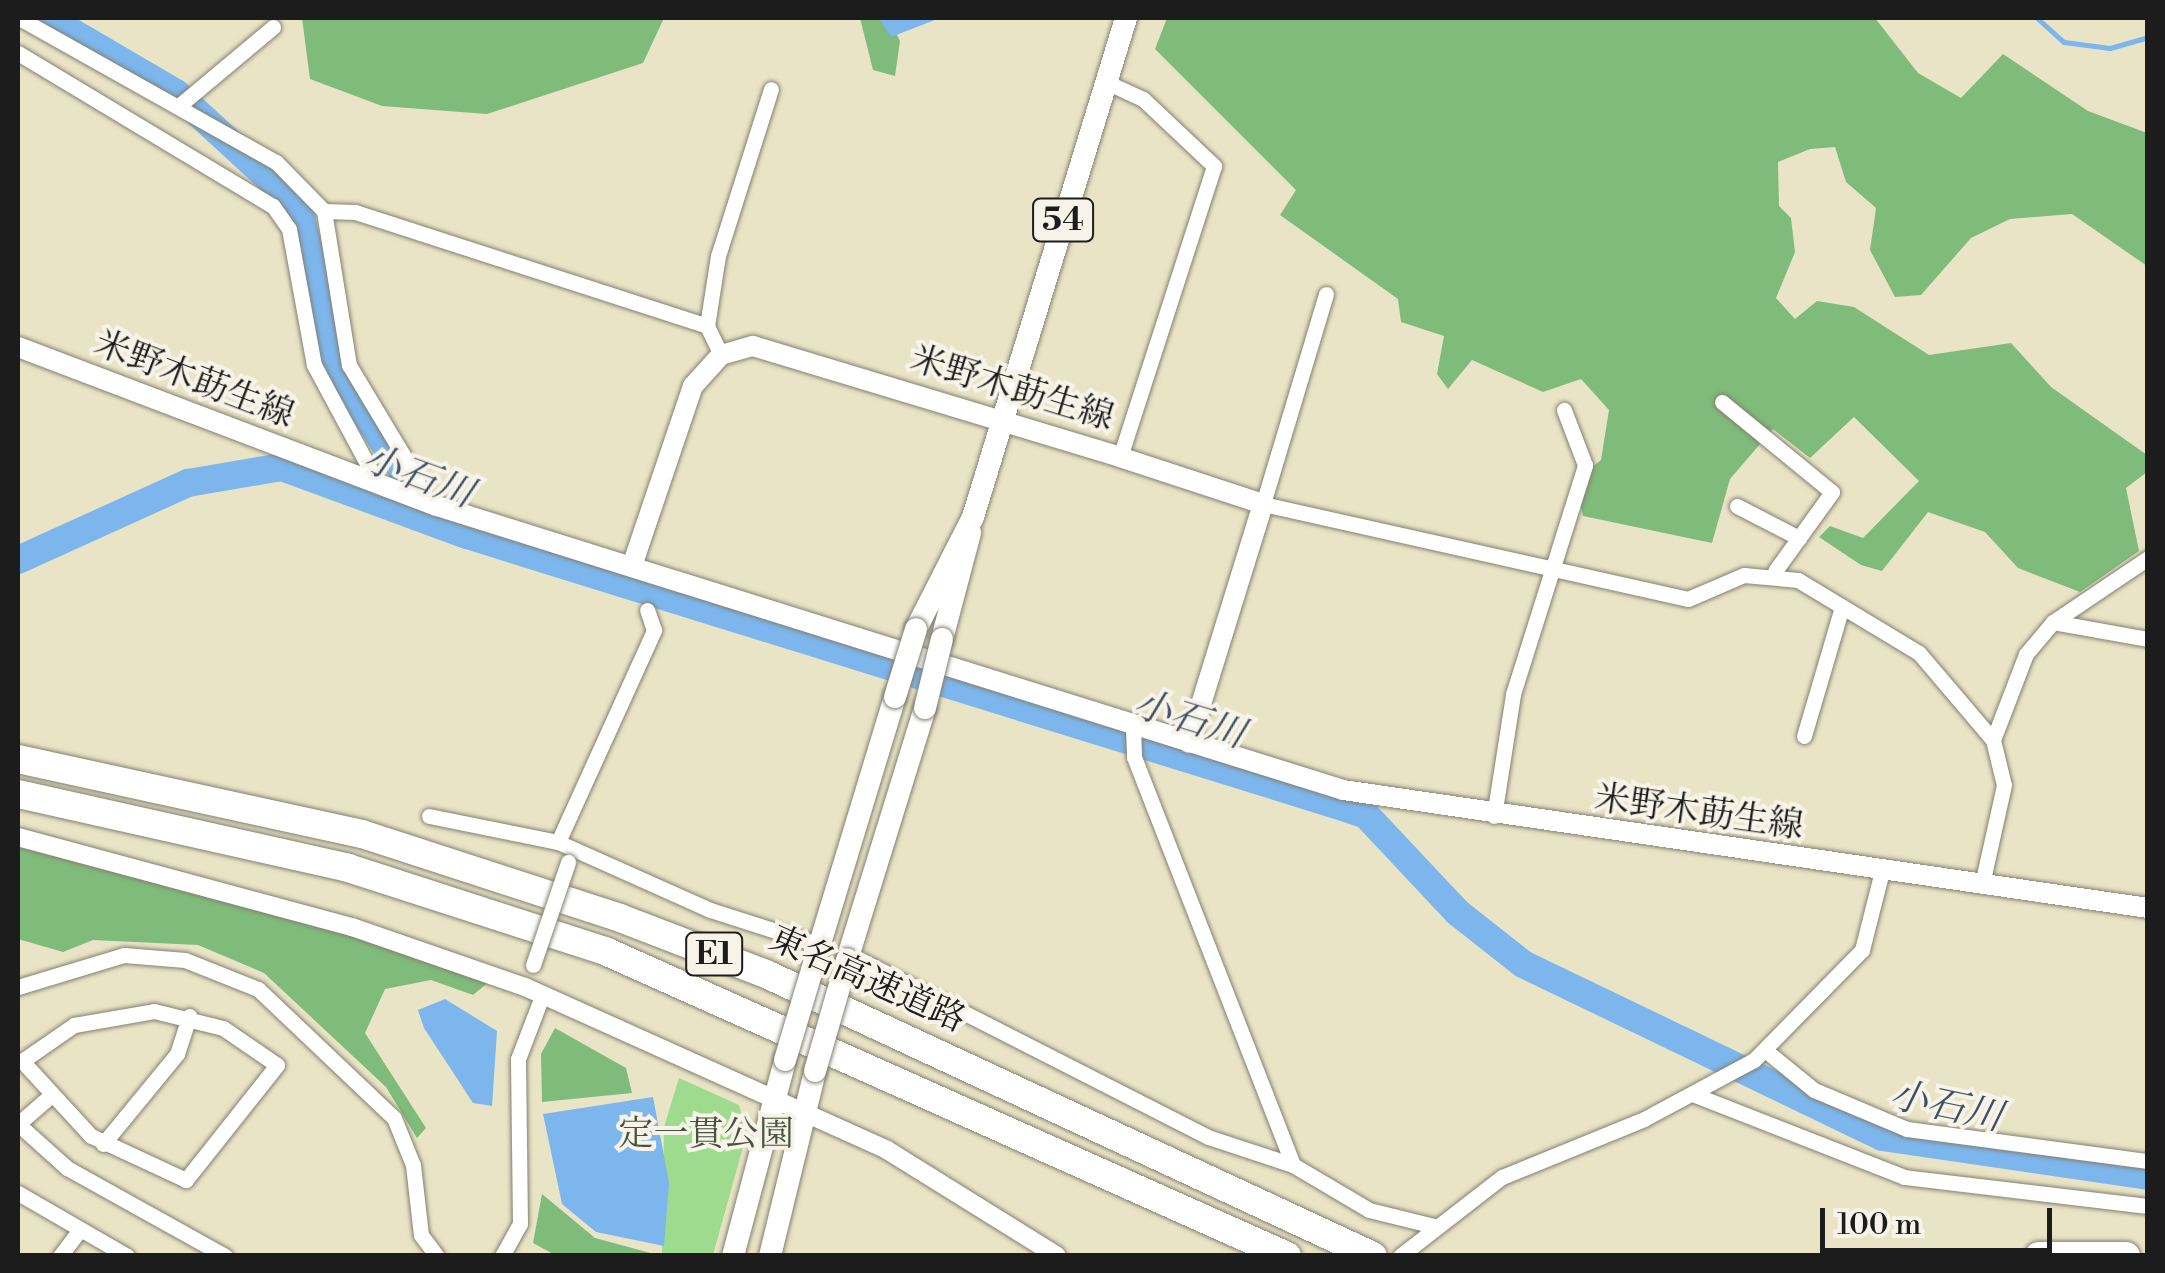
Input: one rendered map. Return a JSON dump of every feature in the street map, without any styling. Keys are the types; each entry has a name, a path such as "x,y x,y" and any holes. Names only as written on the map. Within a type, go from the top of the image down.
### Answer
{"highway":[{"name":"東名高速道路","path":"18,759 362,834 620,918 766,974 1373,1256"},
{"name":"E1","path":"18,794 348,868 605,951 1287,1256"},
{"path":"1252,1198 1388,1256"},
{"path":"1226,1228 1269,1256"},
{"path":"2039,1256 2126,1256"}],"main road":[{"name":"54","path":"770,1256 848,957 925,708 990,448 1126,18"},
{"name":"米野木莇生線","path":"18,348 420,500 633,563 1132,730 1359,794 2148,908"},
{"name":"米野木莇生線","path":"721,355 779,348 1263,504"},
{"path":"633,563 694,386 721,355"},
{"path":"1189,743 1263,504"},
{"name":"54","path":"733,1256 817,953 916,629 974,516"}],"street":[{"path":"19,18 181,104 276,162 324,211 350,365 418,478 420,500"},
{"path":"181,104 273,27"},
{"path":"18,53 273,206 289,229 314,365 378,484"},
{"path":"1106,82 1143,99 1214,166 1120,457"},
{"path":"721,355 707,326 718,256 771,89"},
{"path":"324,211 355,212 707,326"},
{"path":"1326,294 1263,504 1688,599 1775,571 1830,501 1828,483 1722,402"},
{"path":"1494,816 1512,694 1585,464 1564,410"},
{"path":"1738,506 1799,538"},
{"path":"1993,740 2026,654 2053,622 2148,558"},
{"path":"1775,571 1919,652 1993,740 2004,785 1982,884"},
{"path":"1804,736 1842,607"},
{"path":"558,842 654,630 648,610"},
{"path":"2053,622 2148,639"},
{"path":"1132,730 1134,757 1293,1165"},
{"path":"429,816 558,842 571,857 817,953"},
{"path":"18,836 352,926 534,991 773,1105 914,1166 1057,1256"},
{"path":"502,1256 520,1224 516,1072 534,991 533,965 571,857"},
{"path":"1400,1256 1502,1177 1695,1095 1760,1055 1862,950 1882,871"},
{"path":"18,965 23,984 94,958 156,956 258,989 394,1118 412,1166 421,1235 437,1256"},
{"path":"848,957 1208,1137 1293,1165 1369,1210 1434,1226"},
{"path":"112,1013 189,1016 241,1036 277,1072 186,1180 103,1144 48,1098 22,1061 56,1035 112,1013"},
{"path":"103,1144 179,1050 189,1016"},
{"path":"1760,1055 1814,1090 1906,1129 2148,1161"},
{"path":"1695,1095 1904,1177 2148,1206"},
{"path":"48,1098 18,1124 67,1168 225,1256"},
{"path":"18,1193 127,1256"},
{"path":"60,1256 79,1231"}],"green space":[{"path":"302,18 664,18 643,63 487,114 382,106 310,79"},
{"path":"860,18 889,18 900,41 895,76 873,70"},
{"path":"1167,18 1875,18 1918,73 1961,98 2003,54 2088,111 2147,133 2147,266 2072,214 2010,219 1971,238 1921,295 1895,297 1870,250 1876,208 1846,182 1835,147 1810,149 1778,162 1779,206 1791,218 1795,252 1776,298 1795,319 1817,301 1854,307 1929,355 2011,343 2051,387 2147,455 2147,472 2126,488 2139,551 2080,592 2018,568 1985,532 1928,512 1882,571 1861,565 1819,537 1830,526 1863,538 1919,481 1854,417 1810,458 1773,429 1730,479 1712,543 1583,516 1575,480 1601,460 1609,410 1581,379 1543,392 1472,360 1448,389 1437,374 1444,336 1401,322 1398,299 1280,215 1296,190 1155,49"},
{"path":"18,847 349,933 490,981 473,995 431,980 385,989 365,1033 426,1128 417,1138 386,1087 264,973 198,945 93,940 63,952 18,939"},
{"path":"555,1028 626,1068 632,1093 542,1102 541,1054"},
{"name":"定一貫公園","path":"679,1078 739,1105 747,1133 713,1255 662,1256 664,1127"},
{"path":"542,1194 595,1238 658,1255 555,1255 533,1243"}],"water":[{"path":"879,18 940,18 891,37"},
{"path":"445,999 497,1031 492,1106 473,1103 424,1028 418,1010"},
{"path":"653,1097 669,1183 664,1246 596,1232 562,1204 543,1114"}],"waterway":[{"path":"48,18 176,93 298,205 338,372 406,477 418,517"},
{"path":"35,24 53,18"},
{"path":"2037,18 2064,42 2110,48 2148,37"},
{"name":"小石川","path":"18,560 188,483 282,467 467,535 1366,815 1457,912 1523,964 1882,1137 2148,1176"}]}
